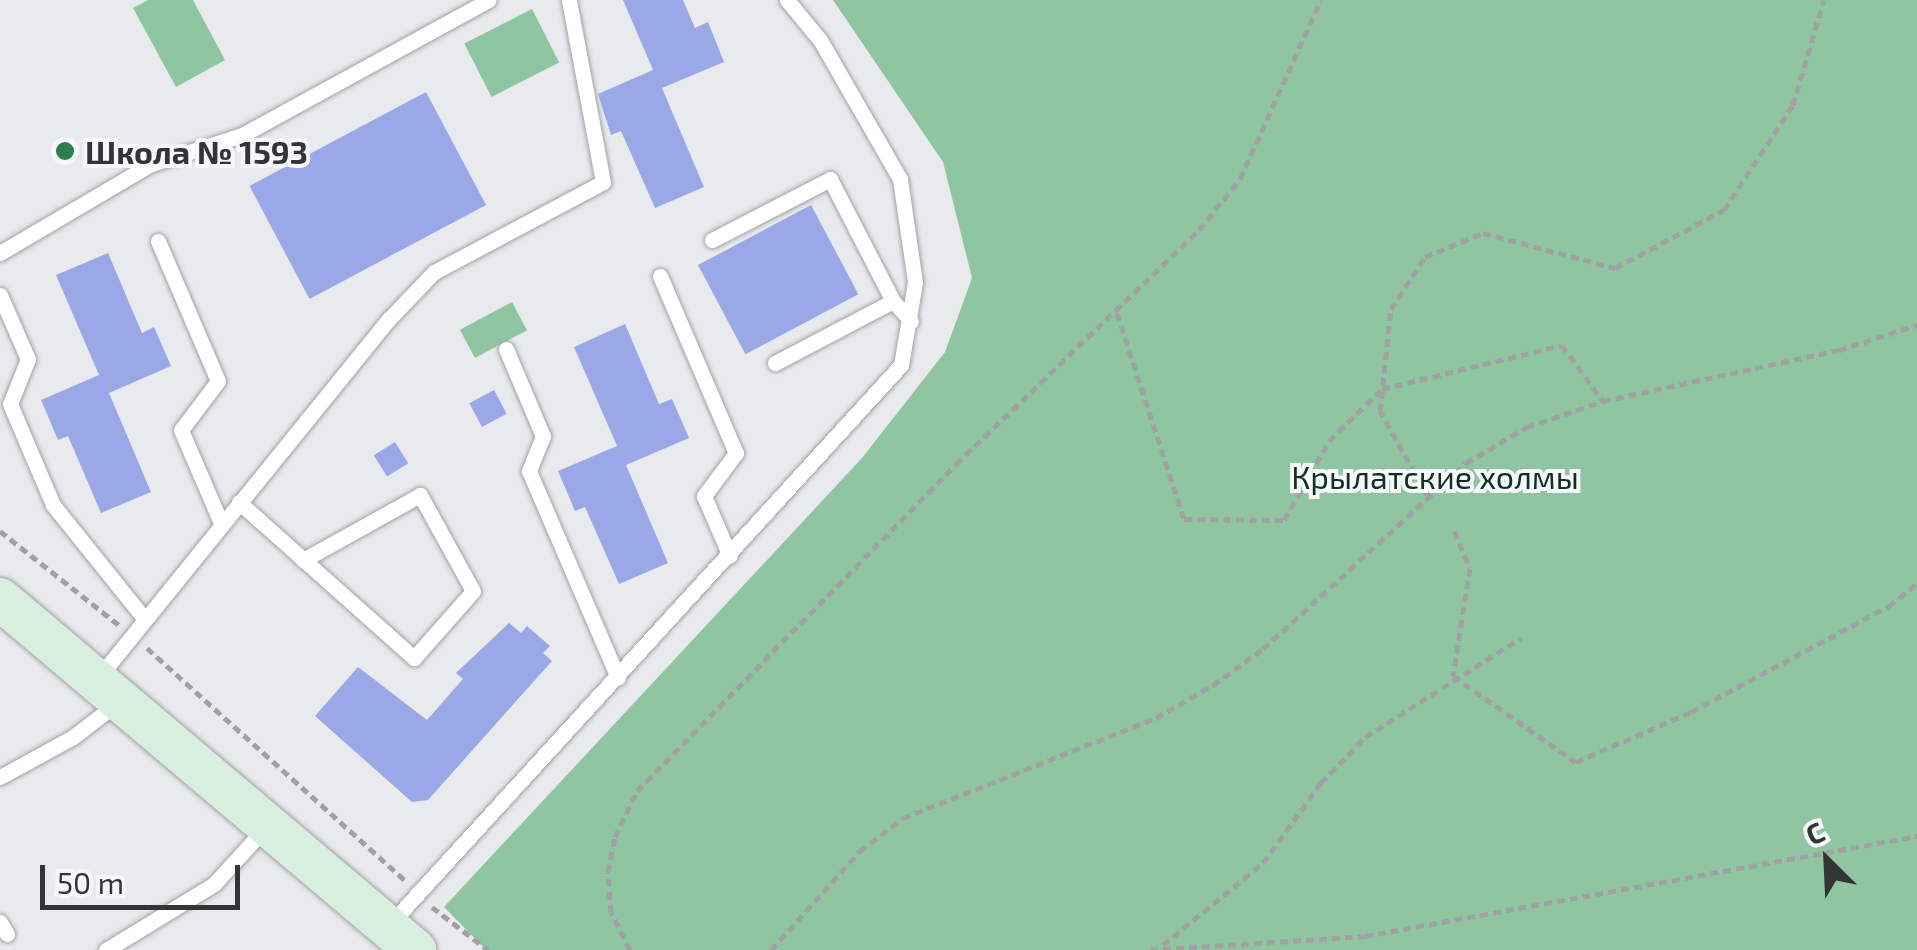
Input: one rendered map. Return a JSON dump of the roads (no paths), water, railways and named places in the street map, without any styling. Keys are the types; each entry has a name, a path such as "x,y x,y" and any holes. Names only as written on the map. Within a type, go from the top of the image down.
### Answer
{"street":[{"path":"0,600 110,688 401,938"}],"lane":[{"path":"0,252 151,164 242,135 489,0"},
{"path":"0,777 74,737 110,688 131,634 434,272 604,182 570,0"},
{"path":"401,938 419,893 875,399 901,366 910,321 912,236 900,179 820,40 788,0"},
{"path":"712,240 830,179 892,301 910,321"},
{"path":"158,241 218,380 181,430 222,524"},
{"path":"660,276 736,454 704,496 730,556"},
{"path":"0,296 28,359 10,404 53,505 144,618"},
{"path":"775,363 892,301"},
{"path":"506,349 544,436 529,472 618,678"},
{"path":"238,502 303,560 414,658 473,591 420,495 303,560"},
{"path":"106,950 214,884 268,824"}],"place":[{"name":"Школа № 1593","path":"65,151"}],"park label":[{"name":"Крылатские холмы","path":"1435,476"}]}
